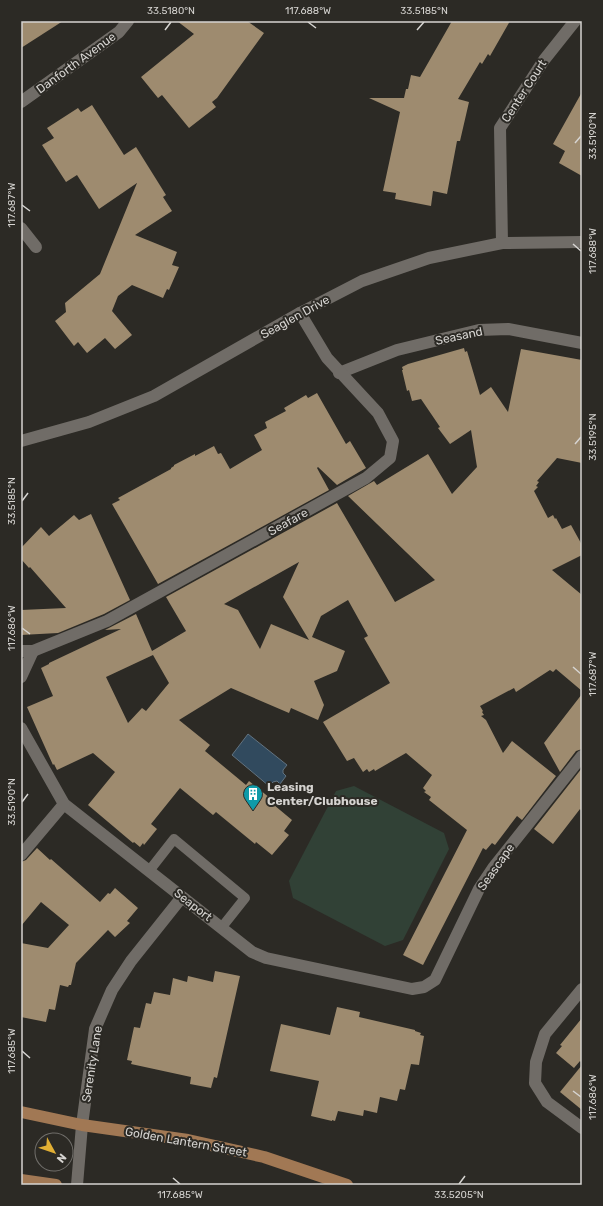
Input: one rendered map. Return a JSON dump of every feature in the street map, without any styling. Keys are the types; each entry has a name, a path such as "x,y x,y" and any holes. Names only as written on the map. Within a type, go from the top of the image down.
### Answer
{"main road":[{"name":"Golden Lantern Street","path":"21,1112 82,1125 188,1140 264,1157 347,1185"},
{"path":"21,1180 56,1185"}],"street":[{"name":"Danforth Avenue","path":"21,102 119,32 128,21"},
{"name":"Center Court","path":"502,243 500,128 544,60 575,21"},
{"path":"21,228 36,247"},
{"name":"Seaglen Drive","path":"21,441 89,422 154,396 300,313 362,281 429,258 502,243 582,242"},
{"name":"Seafare","path":"27,651 107,621 366,478 390,458 393,441 378,413 339,373 327,358 300,313"},
{"name":"Seasand","path":"339,373 397,350 479,330 508,329 582,344"},
{"path":"21,677 27,651"},
{"name":"Seaport","path":"21,728 64,804 252,952 266,958 412,989 424,987"},
{"name":"Seascape","path":"424,987 435,980 479,889 493,868 582,756"},
{"path":"21,855 64,804"},
{"name":"Serenity Lane","path":"77,1185 82,1125 95,1029 112,990 131,961 182,897"},
{"path":"582,989 545,1034 536,1062 535,1083 547,1102 582,1128"}],"lane":[{"path":"149,871 174,839 245,898 222,928"}],"green space":[{"path":"354,786 444,833 449,849 403,940 385,946 293,898 289,881 336,791"}],"water":[{"path":"248,734 287,765 283,770 283,773 286,776 280,784 277,781 273,782 269,786 232,755"}],"building":[{"path":"21,21 63,21 21,48"},
{"path":"177,21 247,21 264,33 217,98 212,102 216,107 189,128 162,95 158,98 141,77 194,34"},
{"path":"452,21 510,21 490,56 488,54 482,64 480,62 458,99 469,102 460,141 457,141 447,194 433,191 431,206 395,199 396,193 383,191 400,112 369,98 404,98 406,89 408,89 411,75 420,77"},
{"path":"582,92 582,176 559,163 565,151 553,144"},
{"path":"92,105 124,155 136,147 166,195 163,197 172,211 135,235 177,252 172,265 179,267 169,290 167,289 163,298 132,285 118,296 112,311 132,335 115,349 105,338 87,353 78,342 74,346 55,321 66,312 65,303 100,274 137,183 99,209 77,175 66,182 42,145 54,138 47,128 78,108 81,112"},
{"path":"464,348 465,352 467,351 480,395 491,387 508,412 521,349 582,360 582,463 557,458 537,481 539,482 536,486 538,487 534,491 548,518 553,515 562,529 571,525 582,545 582,555 552,570 582,595 582,691 556,669 553,672 550,670 516,692 514,688 480,706 484,715 481,716 486,720 503,753 512,741 556,776 522,820 517,816 495,845 492,843 486,850 483,848 423,965 403,955 467,830 429,800 431,797 424,792 426,791 423,788 432,775 406,753 375,771 374,769 369,772 367,769 363,772 354,758 347,761 323,722 390,683 364,638 368,636 348,600 321,616 312,637 345,651 337,671 314,681 324,705 318,720 291,708 289,713 231,688 179,720 210,745 205,751 246,785 249,781 276,803 274,805 292,820 284,831 289,835 272,855 256,842 255,844 216,812 213,815 180,788 151,824 157,829 144,845 143,843 140,847 134,842 133,843 88,805 115,772 93,753 57,770 54,764 53,765 27,707 53,696 41,668 121,629 105,630 136,614 152,651 186,631 166,597 337,503 395,602 435,580 348,496 374,481 377,485 428,454 452,494 477,467 471,430 450,444 438,428 440,427 421,399 412,401 409,390 407,391 402,370 402,367","holes":["299,562 283,597 309,640 271,624 260,649 238,610 224,604","153,655 169,683 146,711 142,708 128,723 106,677"]},
{"path":"317,393 346,444 350,441 366,468 337,485 318,467 317,468 329,490 158,584 112,504 120,500 118,498 171,469 174,465 214,446 218,454 221,453 230,469 262,450 254,435 267,428 265,422 286,411 284,408 306,395 308,398"},
{"path":"91,514 130,600 104,614 58,633 21,635 21,610 66,608 30,567 29,568 21,559 21,548 41,527 49,536 74,515 79,520"},
{"path":"582,694 582,749 576,751 560,772 544,743"},
{"path":"582,768 582,812 580,809 553,844 534,829"},
{"path":"37,848 100,902 115,888 138,908 127,921 130,923 115,937 108,930 76,963 71,985 68,987 60,985 55,1010 49,1009 46,1022 21,1017 21,943 48,948 69,925 41,902 21,926 21,862 26,860"},
{"path":"215,971 240,976 217,1078 214,1077 211,1088 190,1084 191,1077 131,1064 132,1061 127,1060 134,1027 140,1028 146,1003 151,1004 154,992 170,995 173,978 187,982 188,976 213,982"},
{"path":"337,1007 360,1012 359,1017 415,1030 421,1033 420,1035 424,1036 419,1065 411,1064 405,1090 400,1089 397,1101 380,1097 377,1113 364,1110 363,1116 338,1111 335,1121 332,1121 311,1116 319,1081 270,1071 281,1024 330,1035"},
{"path":"582,1018 582,1063 580,1061 574,1068 556,1053 562,1046 560,1045"},
{"path":"582,1065 582,1110 560,1092"}],"place":[{"name":"Leasing Center/Clubhouse","path":"253,811"}]}
